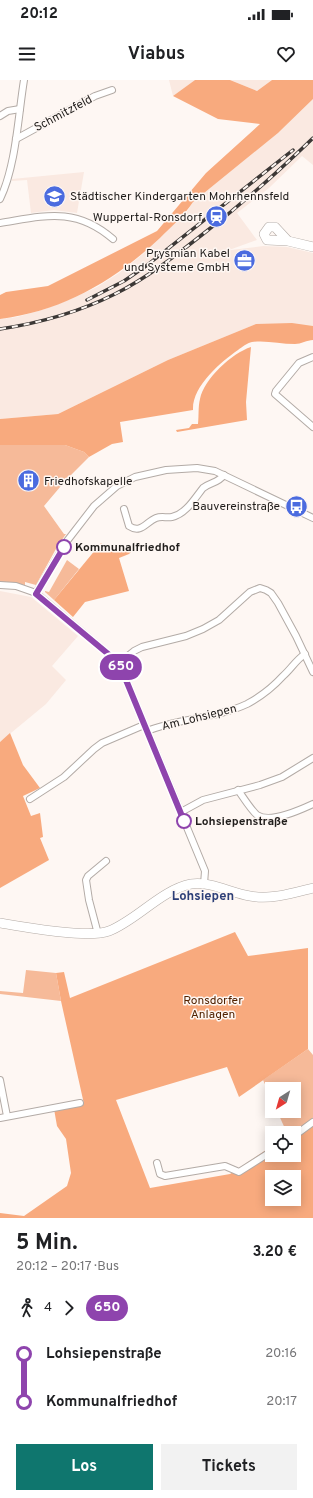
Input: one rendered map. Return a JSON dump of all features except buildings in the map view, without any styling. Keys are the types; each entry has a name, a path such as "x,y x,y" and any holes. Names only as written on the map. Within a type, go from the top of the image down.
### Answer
{"street":[{"path":"0,199 9,172 16,139 24,80"},
{"name":"Schmitzfeld","path":"16,139 95,96 112,90"},
{"path":"0,116 8,111 20,109"},
{"path":"0,223 58,215 84,221 102,229 113,239"},
{"path":"288,241 313,247"},
{"path":"313,357 299,363 276,391 276,394 313,427"},
{"path":"36,594 67,542 94,506 117,486 135,477 166,470 197,468 216,471 313,518"},
{"path":"124,509 129,526 136,529 144,527 156,518 174,517 182,512 203,488 207,485 220,481 224,475"},
{"path":"0,585 16,586 36,594 119,663 205,871 204,884"},
{"path":"119,663 134,651 142,647 203,630 219,620 250,592 260,588 271,593 296,636 313,672"},
{"name":"Am Lohsiepen","path":"147,731 170,723 225,712 247,704 275,684 304,654"},
{"path":"30,799 64,777 94,748 144,725"},
{"path":"181,812 202,800 260,785 282,777 313,758"},
{"path":"238,790 257,814 266,819 301,810 313,804"},
{"path":"98,934 86,880 88,876 106,861"},
{"path":"0,924 79,934 98,934 108,932 123,924 180,887 192,884 204,884 244,895 262,897 313,888"},
{"path":"0,1080 7,1116"},
{"path":"0,1118 80,1103"},
{"path":"301,1131 313,1122"},
{"path":"157,1163 160,1174 165,1176 225,1166 239,1172 265,1155"}],"shaded area":[{"path":"169,80 195,80 173,96"},
{"path":"230,80 272,80 257,91"},
{"path":"313,99 313,165 302,156 269,188 237,213 257,240 218,254 231,250 263,246 287,247 313,253 313,326 256,324 168,360 58,414 0,419 0,319 17,317 45,309 71,299 97,287 119,273 143,254 186,213 193,202 278,133"},
{"name":"Städtischer Kindergarten Mohrhennsfeld","path":"84,172 77,213 54,210 31,213 27,180 12,181 12,179"},
{"path":"0,445 65,445 84,452 89,457 66,480 44,506 64,534 66,534 36,585 25,582 25,585 0,582"},
{"path":"67,560 79,569 54,600 45,591 49,592"},
{"path":"0,591 31,597 78,636 52,666 66,680 46,704 0,742"},
{"path":"26,970 56,973 61,1001 0,994 0,991 23,993"},
{"path":"308,1049 313,1055 313,1117 301,1128 301,1126 284,1126 280,1118 301,1118 301,1082 265,1082 265,1084 263,1080"}],"green space":[{"path":"195,80 230,80 257,91 272,80 313,80 313,99 278,133 193,202 182,216 160,238 124,268 86,292 66,301 23,315 0,319 0,295 6,292 48,286 157,231 206,173 260,124 218,119 173,96"},
{"path":"292,323 313,326 313,340 295,344 263,341 246,344 216,368 202,384 197,392 193,410 120,422 123,442 112,444 89,457 84,452 65,445 0,445 0,419 58,414 168,360 256,324"},
{"path":"251,347 246,402 247,420 177,432 176,430 189,428 192,424 198,424 200,399 207,383 228,361"},
{"path":"101,543 108,549 133,550 129,554 119,558 129,591 85,602 73,617 54,600"},
{"path":"10,733 23,765 40,788 23,796 31,816 40,813 43,837 40,838 49,860 0,888 0,742"},
{"name":"Ronsdorfer Anlagen","path":"235,932 248,956 308,948 308,1049 239,1097 227,1067 116,1100 150,1188 230,1174 265,1151 265,1162 301,1162 301,1127 313,1117 313,1218 0,1218 0,1213 24,1216 67,1186 71,1173 66,1139 57,1126 54,1109 84,1104 56,973 64,972 70,998"}],"railway":[{"path":"0,329 30,324 87,306 115,294 150,274 232,211 313,138"},
{"path":"87,300 124,281 146,266 293,150"}],"bus line":[{"name":"650","path":"64,547 36,594 119,663 184,821"}],"place":[{"name":"Städtischer Kindergarten Mohrhennsfeld","path":"55,196"},
{"name":"Wuppertal-Ronsdorf","path":"217,217"},
{"name":"Prysmian Kabel und Systeme GmbH","path":"245,260"},
{"name":"Friedhofskapelle","path":"28,481"},
{"name":"Bauvereinstraße","path":"296,506"},
{"name":"Kommunalfriedhof","path":"64,547"},
{"name":"Lohsiepenstraße","path":"184,821"}],"district":[{"name":"Lohsiepen","path":"203,895"}]}
